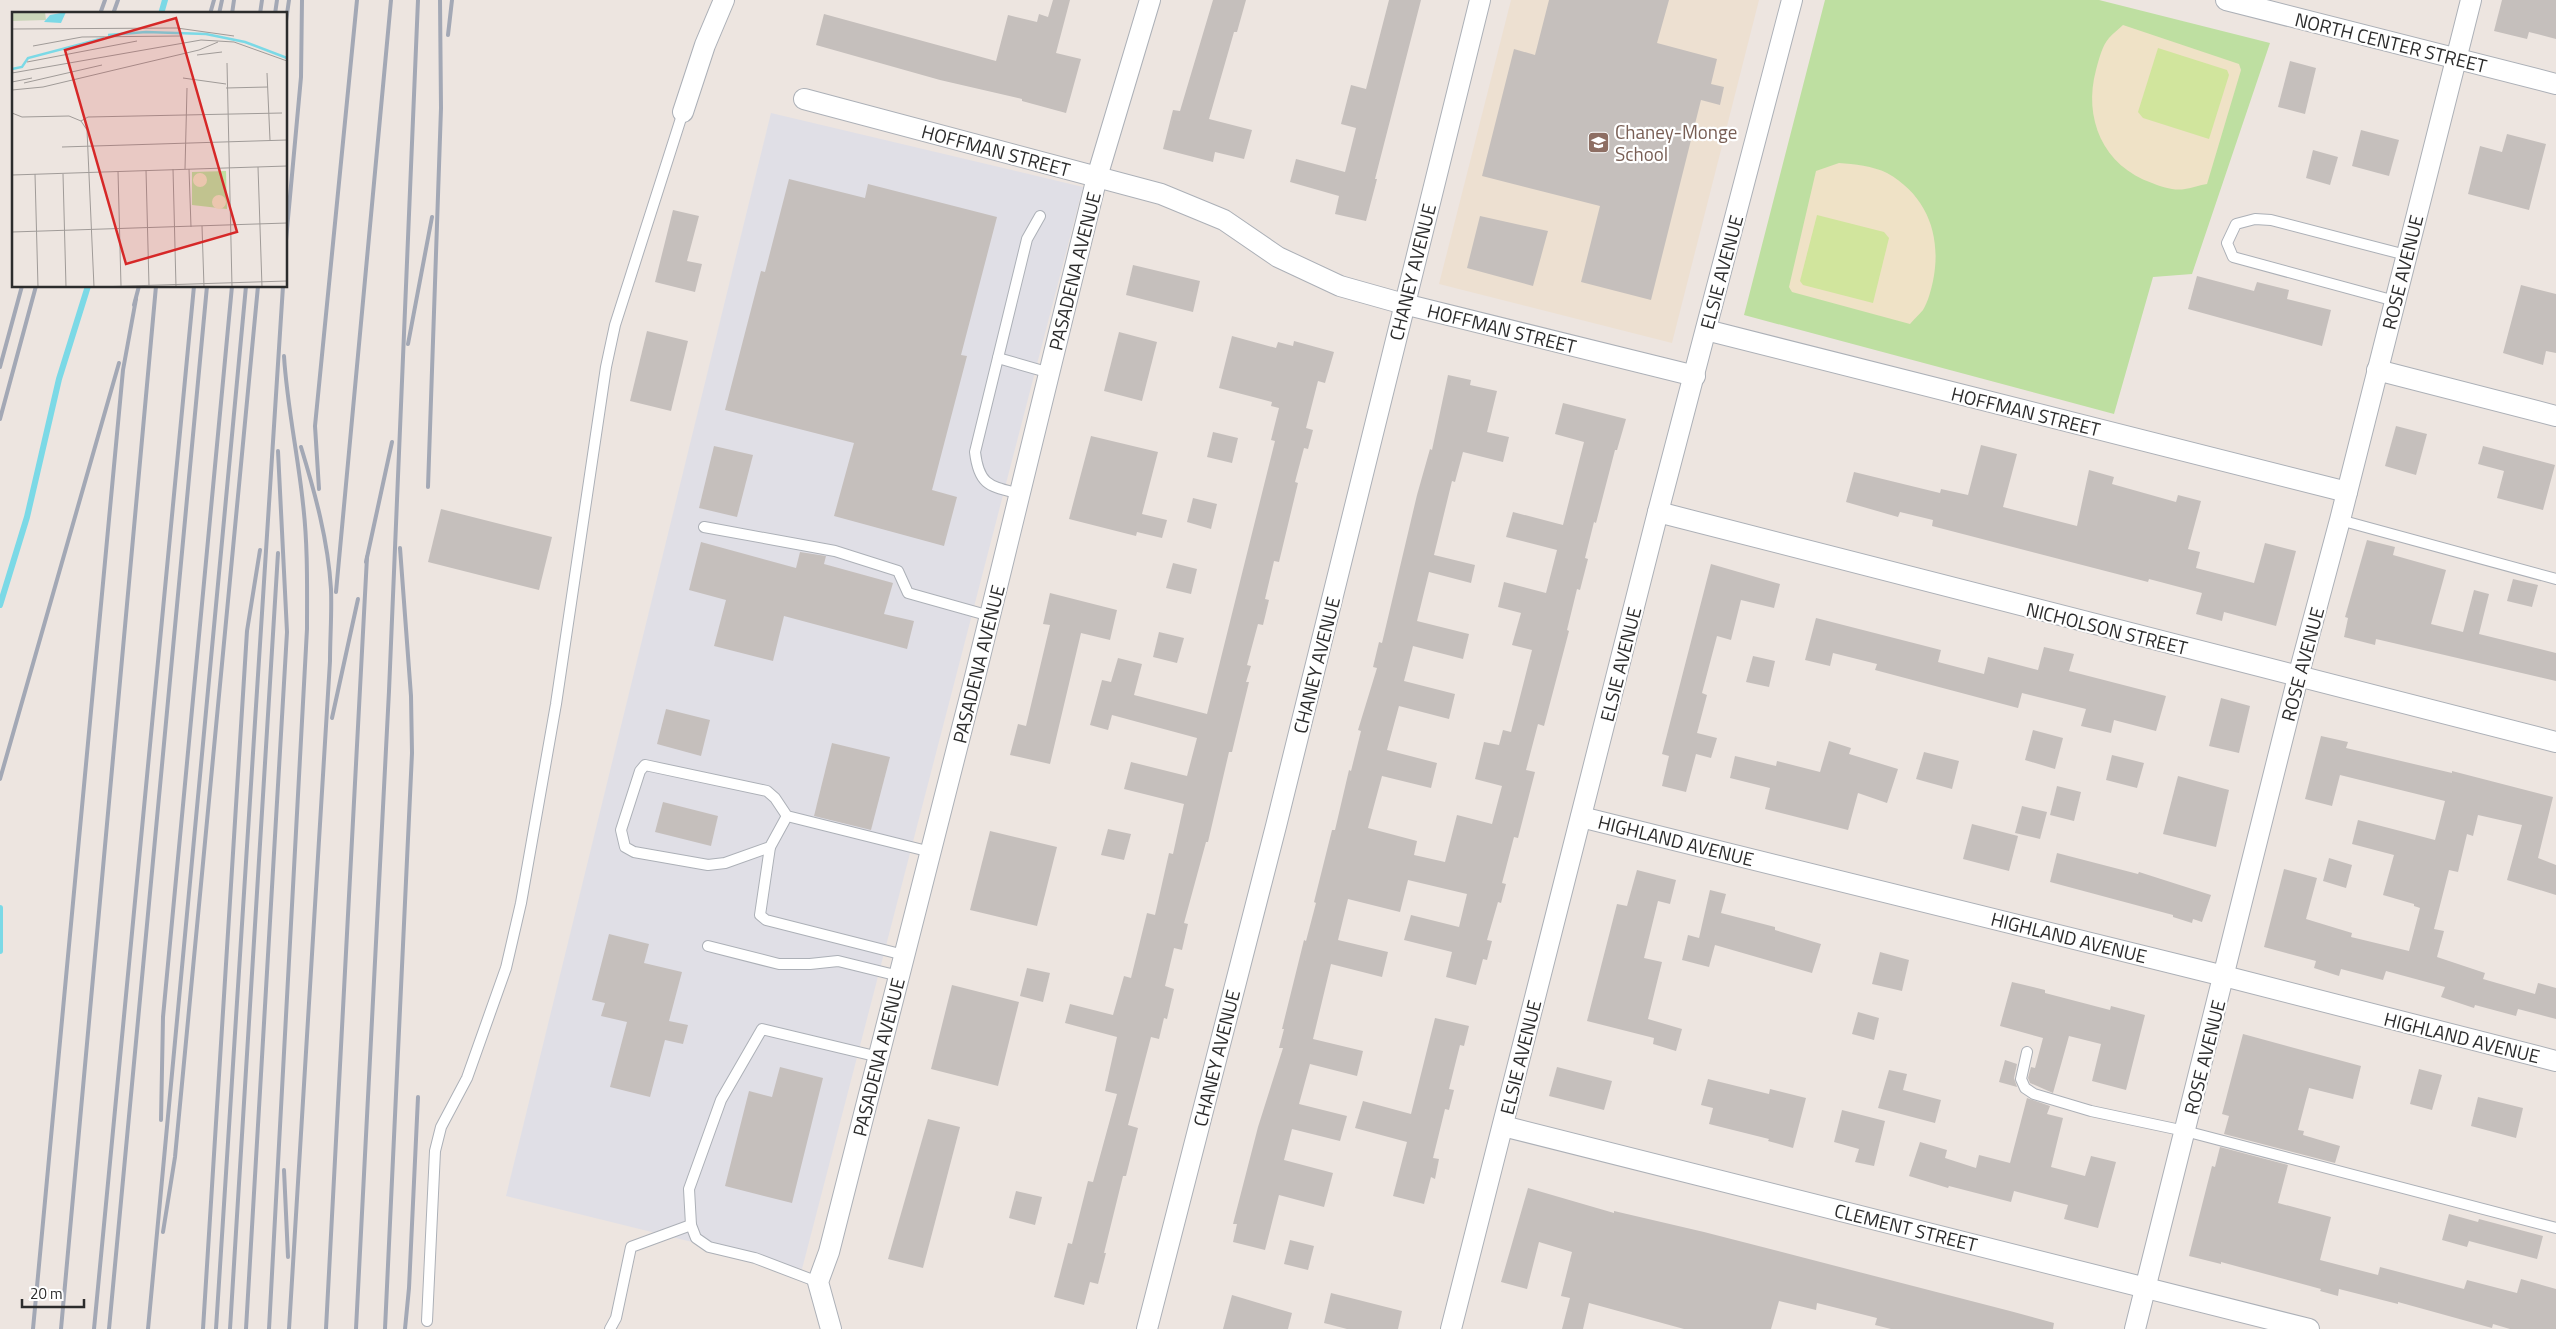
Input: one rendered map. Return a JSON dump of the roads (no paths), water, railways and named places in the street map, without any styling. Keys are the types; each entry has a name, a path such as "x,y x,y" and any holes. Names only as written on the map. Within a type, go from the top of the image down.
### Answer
{"street":[{"path":"684,112 705,45 724,0"},
{"name":"PASADENA AVENUE","path":"818,1282 829,1252 931,852 1097,177 1150,0"},
{"name":"CHANEY AVENUE","path":"1147,1329 1276,826 1480,0"},
{"name":"ELSIE AVENUE","path":"1452,1329 1658,512 1792,0"},
{"name":"NORTH CENTER STREET","path":"2226,0 2556,84"},
{"name":"ROSE AVENUE","path":"2135,1329 2298,677 2340,520 2471,0"},
{"name":"HOFFMAN STREET","path":"804,99 1161,194 1195,206 1224,220 1278,257 1308,273 1340,286 1404,304 1695,376"},
{"name":"HOFFMAN STREET","path":"1706,330 2346,492"},
{"path":"2377,370 2556,416"},
{"name":"NICHOLSON STREET","path":"1658,512 2556,742"},
{"name":"HIGHLAND AVENUE","path":"1581,817 2224,976 2556,1061"},
{"name":"CLEMENT STREET","path":"1502,1126 2309,1329"},
{"path":"818,1282 831,1329"}],"lane":[{"path":"427,1321 434,1151 441,1127 467,1078 508,959 521,903 556,704 606,367 615,325 684,112"},
{"path":"1020,494 988,486 977,471 975,452 1027,240 1040,216"},
{"path":"2395,301 2233,257 2227,244 2236,224 2255,219 2271,220 2406,255"},
{"path":"998,358 1050,373"},
{"path":"2340,520 2556,579"},
{"path":"704,527 835,551 898,571 908,593 990,616"},
{"path":"770,847 725,863 708,865 630,849 625,846 621,830 640,770 646,765 653,766 766,791 776,798 787,816 931,852"},
{"path":"787,816 770,847 760,915 766,920 904,955"},
{"path":"708,946 779,964 810,964 838,961 899,976"},
{"path":"818,1282 755,1258 709,1247 696,1238 691,1225 689,1189 721,1100 762,1029 878,1057"},
{"path":"2027,1052 2021,1079 2025,1088 2034,1094 2091,1111 2185,1131 2556,1228"},
{"path":"610,1329 616,1318 632,1247 691,1225"}],"waterway":[{"path":"162,12 165,0"},
{"path":"0,605 27,517 59,379 87,288"},
{"path":"0,908 0,951"}],"railway":[{"path":"101,12 105,0"},
{"path":"114,12 118,0"},
{"path":"211,12 214,0"},
{"path":"219,12 222,0"},
{"path":"232,12 234,0"},
{"path":"260,12 262,0"},
{"path":"275,12 277,0"},
{"path":"287,12 289,0"},
{"path":"288,218 301,77 302,0"},
{"path":"319,489 315,426 357,0"},
{"path":"336,592 391,0"},
{"path":"356,1329 389,691 418,0"},
{"path":"428,487 441,108 440,0"},
{"path":"448,35 452,0"},
{"path":"408,344 432,217"},
{"path":"0,367 21,288"},
{"path":"0,419 35,288"},
{"path":"134,305 138,288"},
{"path":"61,1329 156,288"},
{"path":"94,1329 194,288"},
{"path":"109,1329 207,288"},
{"path":"161,1120 163,1017 232,288"},
{"path":"148,1329 246,288"},
{"path":"163,1232 175,1157 258,288"},
{"path":"216,1329 283,288"},
{"path":"33,1329 123,370 136,299"},
{"path":"269,1329 307,629 305,520 284,356"},
{"path":"0,779 119,363"},
{"path":"366,562 392,442"},
{"path":"289,1329 330,661 331,607 331,589 324,535 301,447"},
{"path":"246,1329 287,632 278,451"},
{"path":"385,1329 412,753 411,696 400,548"},
{"path":"203,1329 247,631 260,550"},
{"path":"230,1329 278,553"},
{"path":"326,1329 367,557"},
{"path":"332,718 358,599"},
{"path":"405,1329 409,1288 418,1097"},
{"path":"284,1170 288,1257"}],"place":[{"name":"Chaney-Monge School","path":"1599,142"}]}
